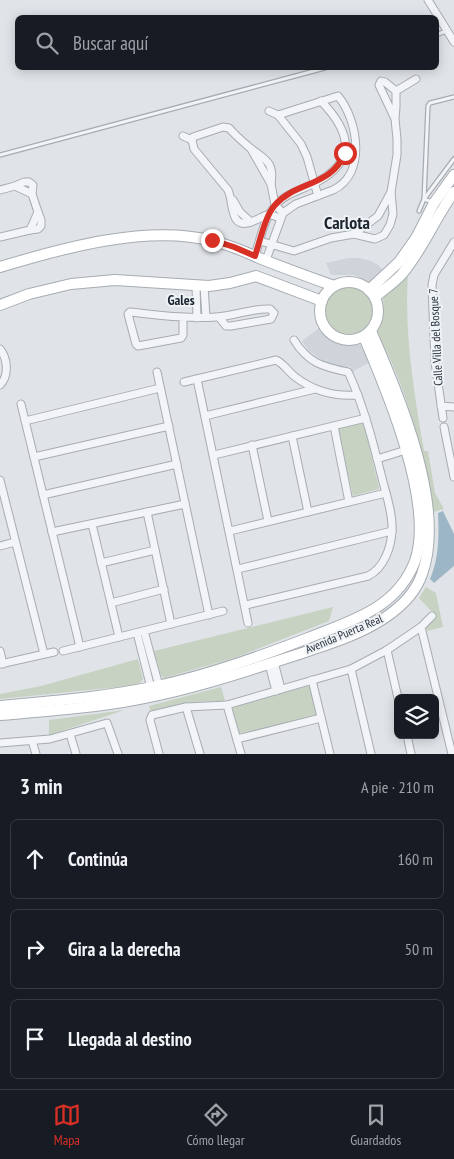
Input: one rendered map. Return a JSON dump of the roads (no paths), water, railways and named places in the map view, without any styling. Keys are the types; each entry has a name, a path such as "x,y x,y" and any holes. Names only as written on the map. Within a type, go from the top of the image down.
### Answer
{"main road":[{"path":"372,293 399,262 416,238 429,201 454,175"},
{"path":"372,293 401,275 424,244 442,209 454,192"},
{"path":"0,267 47,252 158,234 212,240 334,286"},
{"path":"256,276 260,258"},
{"path":"0,305 29,294 71,284 115,280 200,286 230,283 256,276 322,301"},
{"path":"343,282 352,282 361,284 372,293 378,305 378,314 376,323 367,334 354,340 344,340 334,337 327,330 322,321 320,311 322,301 327,292 334,286 343,282"},
{"name":"Avenida Puerta Real","path":"0,706 70,700 155,687 210,672 264,655 353,620 382,605 395,593 415,561 420,523 418,504 406,451 367,334"},
{"name":"Avenida Puerta Real","path":"0,715 82,708 139,699 192,686 271,663 357,632 385,618 404,604 422,576 429,542 426,502 410,431 395,387 367,334"},
{"path":"353,620 357,632"}],"street":[{"path":"428,0 437,15"},
{"path":"439,18 454,42"},
{"path":"396,91 416,79"},
{"path":"395,119 379,84 381,81 385,82 396,91"},
{"path":"260,241 294,251 320,241 354,234 375,239 384,235 390,225 393,214 391,192 398,155 395,119 396,91"},
{"path":"260,258 270,244 281,216 296,204 338,188 344,183 352,168 356,142 349,115 339,97 336,96 278,115"},
{"path":"260,258 260,241 269,214 275,204 293,192 314,184 332,173 341,163 345,153 346,144 339,125 331,111 321,101"},
{"path":"269,111 278,115 301,144 307,157 318,196"},
{"path":"192,140 195,136 227,127 250,149 264,157 272,170 271,184 275,204 281,216"},
{"path":"183,136 192,140"},
{"path":"192,140 194,149 228,190 235,219 240,223 252,222 269,214 281,216"},
{"path":"346,144 356,142"},
{"path":"0,190 15,186 32,194 38,212 30,230 0,237"},
{"path":"354,234 378,216 391,192"},
{"name":"Calle Villa del Bosque 7","path":"443,418 435,362 432,285 434,275 454,242"},
{"path":"200,286 206,317"},
{"path":"198,318 200,286"},
{"path":"183,318 183,335 180,338 138,346 128,314 130,312 198,318 219,317 260,309 270,309 274,313 271,319 231,326 226,326 219,317"},
{"path":"246,606 368,576 382,563 391,543 392,531 386,493 366,418 348,372 332,370 319,365 304,354 294,340"},
{"path":"0,349 3,353 7,371 6,378 0,385"},
{"path":"184,382 276,360 295,376 315,389 342,396 358,395"},
{"path":"157,372 209,615"},
{"path":"197,379 248,622"},
{"path":"25,421 160,388"},
{"path":"205,416 315,389"},
{"path":"21,404 80,646"},
{"path":"441,406 454,407"},
{"path":"214,455 366,418"},
{"path":"34,457 168,426"},
{"path":"334,426 348,502"},
{"path":"444,427 451,446 454,478"},
{"path":"292,436 308,512"},
{"path":"252,446 268,522"},
{"path":"377,461 406,451"},
{"path":"43,495 177,464"},
{"path":"0,480 3,507 15,542 44,654"},
{"path":"230,531 386,493"},
{"path":"52,532 185,504"},
{"path":"147,512 171,624"},
{"path":"92,524 119,637"},
{"path":"238,569 392,531"},
{"path":"0,546 15,542"},
{"path":"101,563 155,550"},
{"path":"111,604 164,589"},
{"path":"63,651 119,637 142,635 171,624 223,611"},
{"path":"160,754 150,718 152,716 186,707 227,706 351,669 387,650 421,627 432,616"},
{"path":"421,627 452,754"},
{"path":"142,635 155,687"},
{"path":"387,650 397,694"},
{"path":"0,651 1,664 54,652"},
{"path":"271,663 279,690"},
{"path":"351,669 371,754"},
{"path":"312,680 330,754"},
{"path":"227,706 241,754"},
{"path":"186,707 200,754"},
{"path":"237,740 322,718"},
{"path":"0,742 50,739 107,723 118,754"},
{"path":"70,734 76,754"},
{"path":"408,739 411,754"},
{"path":"32,741 36,754"}],"lane":[{"path":"439,34 446,30"},
{"path":"0,155 318,70"},
{"path":"429,201 429,105 454,97"},
{"path":"419,211 429,201 454,159"}],"water":[{"path":"443,511 454,534 454,566 434,583 430,579 438,547 438,513"}],"district":[{"name":"Carlota","path":"347,223"},
{"name":"Gales","path":"181,300"}]}
